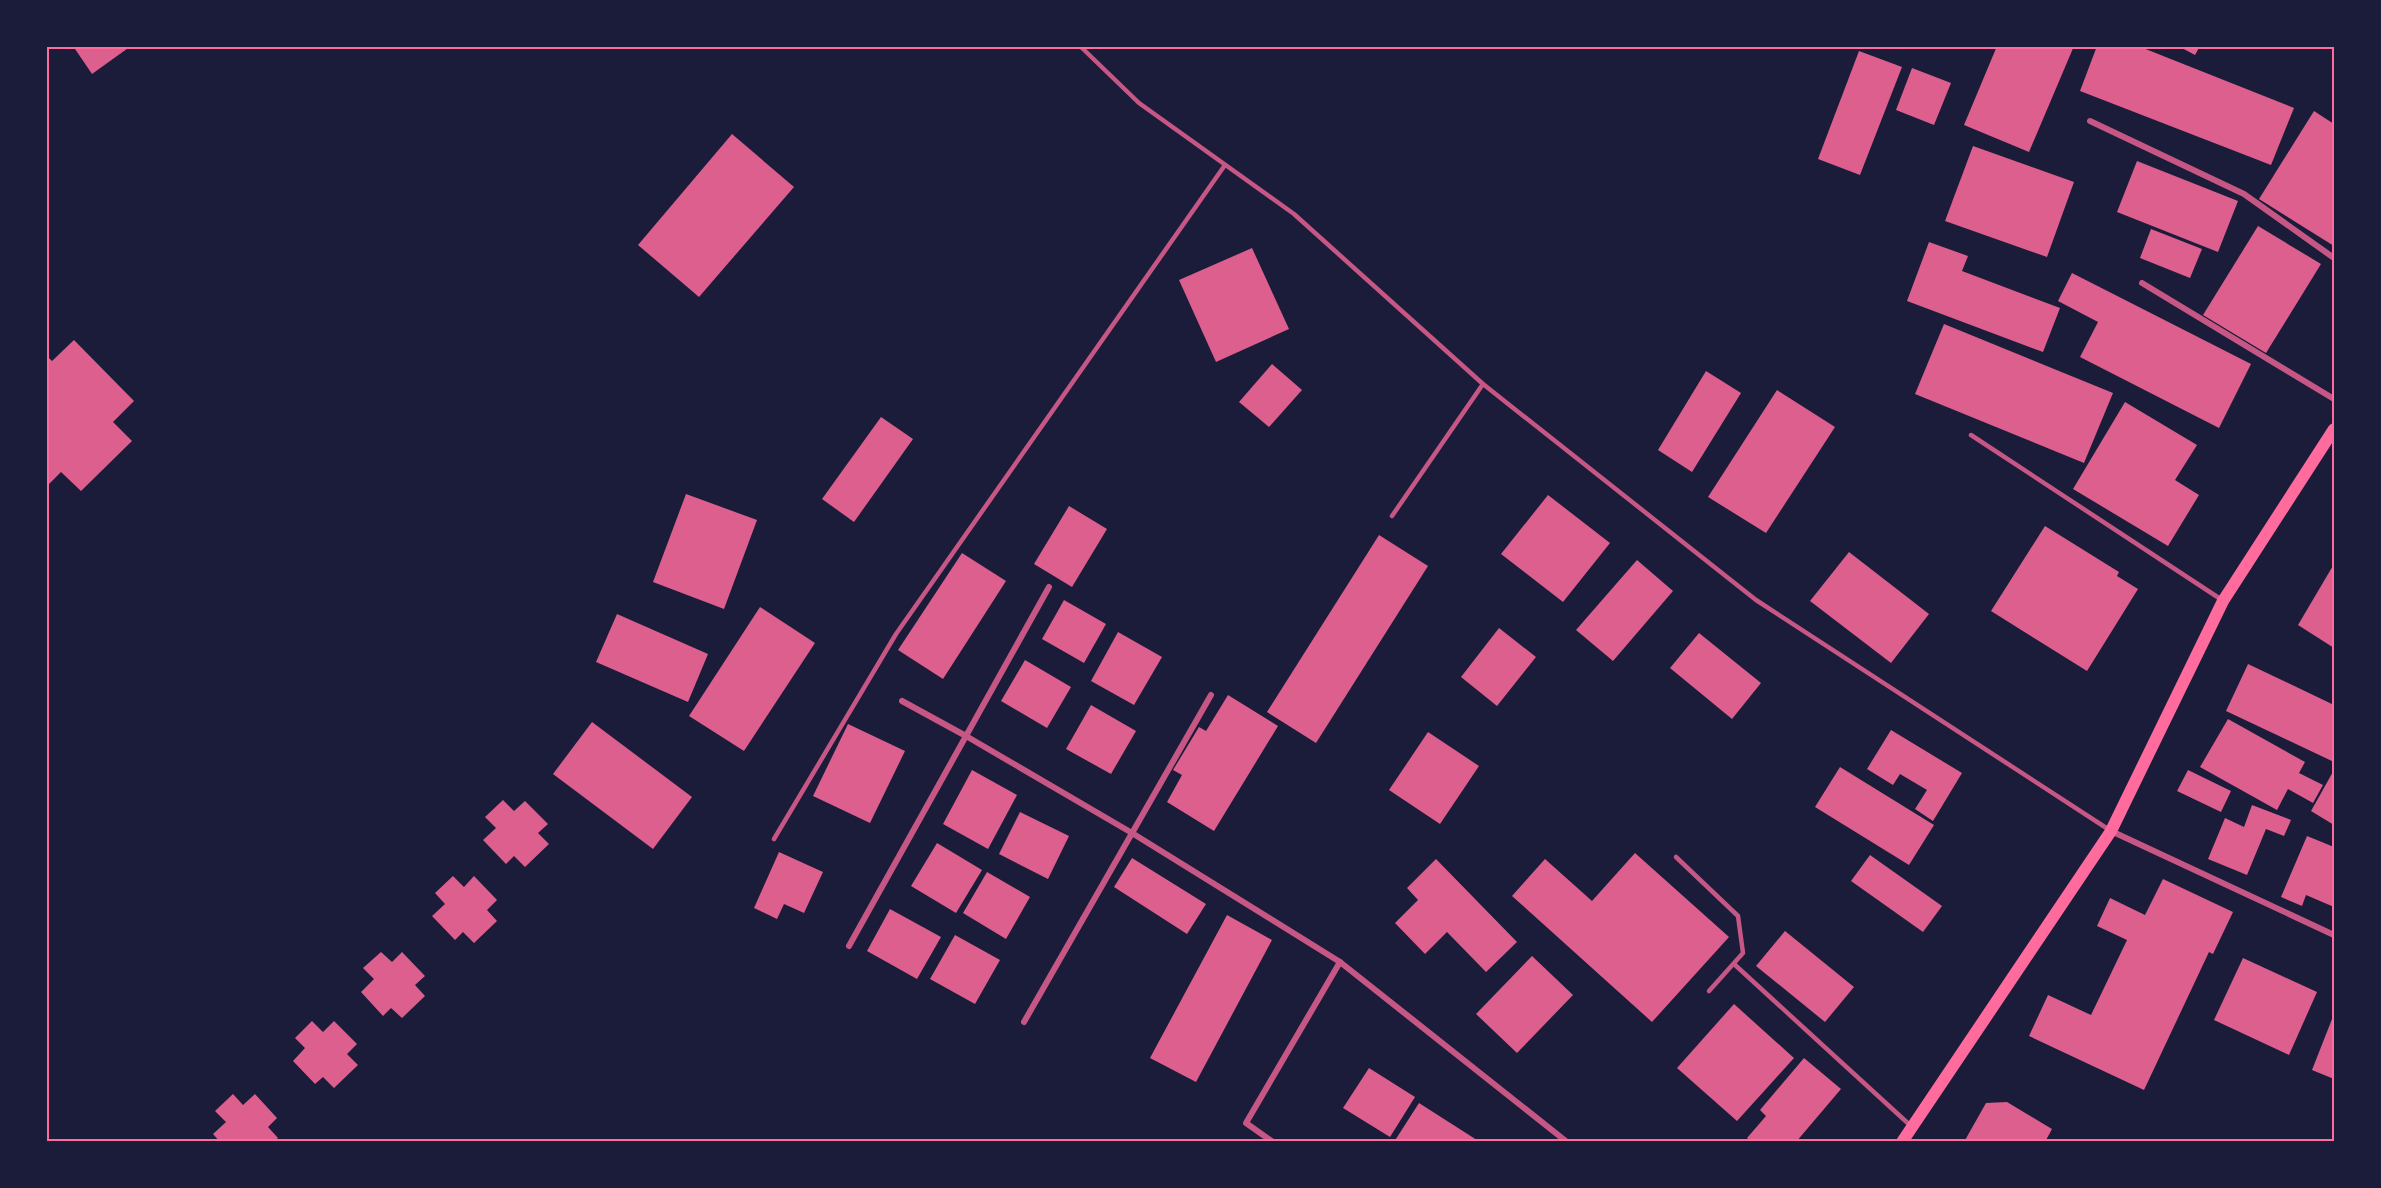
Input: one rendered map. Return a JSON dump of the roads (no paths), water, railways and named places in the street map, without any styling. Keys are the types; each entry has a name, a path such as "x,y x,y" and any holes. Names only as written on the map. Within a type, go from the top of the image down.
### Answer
{"main road":[{"path":"1902,1142 2111,831 2223,601 2334,429"}],"street":[{"path":"2090,121 2244,194 2334,258"},
{"path":"2142,283 2334,399"},
{"path":"849,946 1049,587"},
{"path":"1024,1022 1211,695"},
{"path":"902,701 1132,833 1340,962 1567,1142"},
{"path":"2111,831 2334,935"},
{"path":"1273,1142 1246,1123 1340,962"}],"lane":[{"path":"1080,46 1139,103 1294,214 1483,384 1756,600 2111,831"},
{"path":"774,839 896,634 1226,165"},
{"path":"1392,516 1483,384"},
{"path":"1971,435 2223,601"},
{"path":"1676,857 1738,916 1743,953 1709,991"},
{"path":"1734,964 1912,1127"}]}
